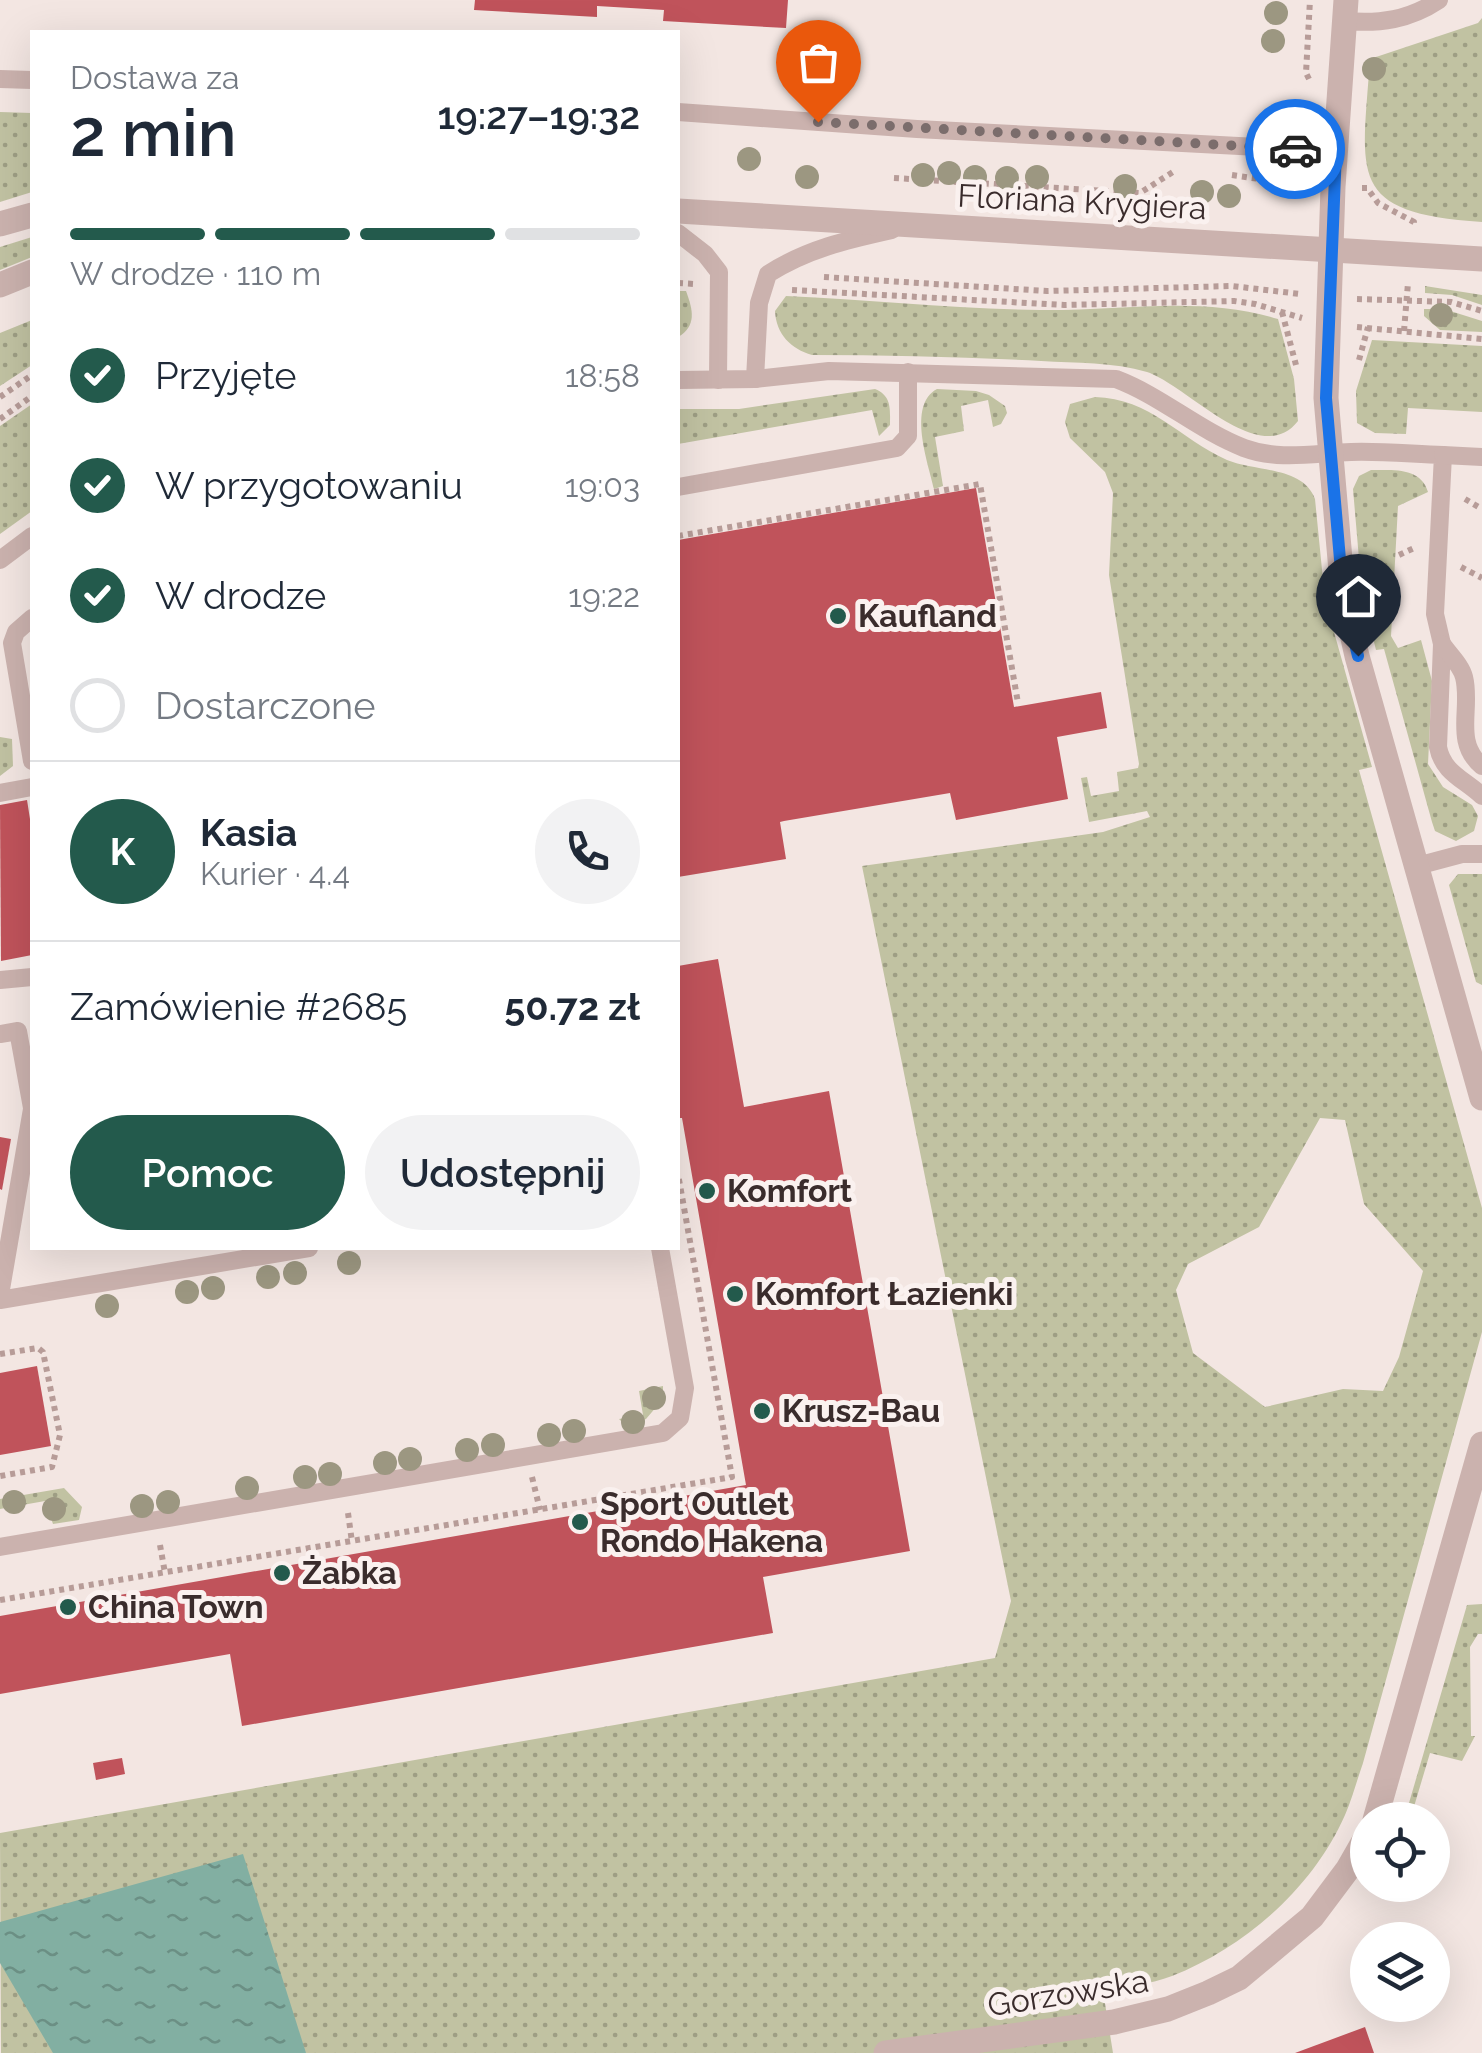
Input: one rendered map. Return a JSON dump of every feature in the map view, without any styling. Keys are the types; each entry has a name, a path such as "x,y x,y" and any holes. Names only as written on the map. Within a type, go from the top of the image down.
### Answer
{"street":[{"path":"1346,11 1326,398 1343,594 1482,1098"},
{"name":"Floriana Krygiera","path":"680,211 1482,259"},
{"path":"0,224 30,216"},
{"path":"0,285 30,273"},
{"path":"1380,1802 1482,1444"},
{"name":"Gorzowska","path":"886,2053 1114,2022 1168,2009 1208,1993 1239,1978 1312,1918 1350,1866"}],"lane":[{"path":"1346,11 1375,24 1399,19 1439,0"},
{"path":"0,79 30,80"},
{"path":"680,112 1336,151"},
{"path":"754,379 765,281 793,258 828,245 911,225"},
{"path":"680,235 720,272 718,380"},
{"path":"680,380 754,379 830,371 1116,379 1146,390 1185,417 1247,449 1292,456 1482,456"},
{"path":"680,487 897,448 908,436 908,372"},
{"path":"1443,455 1435,614 1442,644 1440,757 1450,772 1482,796"},
{"path":"0,560 30,538"},
{"path":"30,620 16,632 12,643 30,749"},
{"path":"1442,644 1464,675 1467,747 1482,766"},
{"path":"0,793 30,787"},
{"path":"1417,866 1462,854 1482,854"},
{"path":"0,980 30,977"},
{"path":"9,1033 30,1101"},
{"path":"30,1120 0,1298 296,1250"},
{"path":"0,1547 663,1434 680,1418 685,1388 660,1250"}],"path":[{"path":"894,178 1140,193 1181,166 1162,165"},
{"path":"1215,172 1300,186"},
{"path":"1360,189 1367,188 1378,203 1414,222 1414,226"},
{"path":"765,281 1047,291 1232,286 1286,293"},
{"path":"765,281 1064,306 1234,301 1303,318"},
{"path":"1404,331 1408,282"},
{"path":"680,283 720,286"},
{"path":"1370,300 1451,302 1482,312"},
{"path":"1357,326 1482,339"},
{"path":"0,396 30,375"},
{"path":"0,420 30,398"},
{"path":"680,536 980,484 1018,703"},
{"path":"0,1354 38,1348 43,1352 60,1435 52,1467 0,1476"}],"shaded area":[{"path":"1482,18 1482,222 1406,209 1385,197 1372,181 1366,160 1370,59 1478,23"},
{"path":"0,112 30,113 30,193 0,202"},
{"path":"30,238 30,258 0,270 0,247"},
{"path":"1425,286 1482,295 1482,305 1452,295 1425,293"},
{"path":"680,291 686,291 692,317 680,336"},
{"path":"786,296 1008,309 1190,306 1278,319 1294,379 1298,421 1282,433 1264,436 1244,430 1163,380 1121,366 984,358 812,355 791,345 778,327 775,311"},
{"path":"1424,309 1444,309 1482,321 1482,332 1440,330 1424,316"},
{"path":"30,321 30,366 0,386 0,333"},
{"path":"1372,340 1482,346 1482,412 1408,408 1406,434 1375,433 1357,423 1356,391"},
{"path":"875,389 887,399 890,425 879,436 872,410 680,444 680,409 739,409"},
{"path":"937,389 989,395 1005,406 1007,413 1001,424 993,427 988,400 961,406 964,431 935,437 943,486 934,489 921,421 928,397"},
{"path":"1095,397 1132,404 1227,460 1290,475 1309,488 1315,499 1325,600 1372,767 1359,770 1482,1208 1482,1332 1363,1763 1348,1809 1315,1867 1274,1912 1225,1949 1172,1976 1103,1991 1113,2053 1,2053 0,1833 995,1658 1011,1601 862,866 1103,832 1150,817 1147,811 1089,822 1081,778 1087,777 1091,796 1119,791 1117,772 1138,768 1139,764 1109,575 1113,493 1105,472 1070,438 1065,422 1070,404","holes":["1320,1118 1345,1120 1364,1204 1423,1271 1399,1357 1383,1391 1343,1389 1265,1407 1193,1353 1176,1290 1188,1264 1259,1227"]},
{"path":"30,405 30,512 0,534 0,426"},
{"path":"1371,470 1413,474 1428,492 1398,506 1391,636 1398,648 1421,640 1432,681 1428,764 1443,787 1472,805 1478,816 1474,831 1456,841 1435,831 1384,649 1376,650 1362,594 1353,489 1359,476"},
{"path":"0,737 12,739 13,766 0,776"},
{"path":"1458,874 1482,874 1482,985 1476,982 1449,885"},
{"path":"663,1386 663,1399 646,1419 627,1427 619,1419 643,1415 639,1391"},
{"path":"64,1488 82,1507 79,1520 53,1524 45,1501 0,1509 0,1499"},
{"path":"1482,1604 1482,1634 1470,1647 1471,1736 1475,1736 1462,1761 1430,1753 1415,1802 1409,1802 1467,1605"}],"water":[{"path":"243,1854 306,2053 53,2053 0,1963 0,1922"}],"building":[{"path":"475,0 788,0 786,28 663,21 664,10 597,6 597,17 474,10"},
{"name":"Kaufland","path":"976,488 1014,707 1101,692 1107,728 1057,737 1068,799 956,820 950,793 784,821 780,822 786,859 680,877 680,540"},
{"path":"27,800 30,819 30,955 1,961 0,805"},
{"path":"718,959 744,1107 829,1091 910,1551 763,1577 773,1633 242,1726 230,1654 0,1694 0,1616 746,1485 680,1118 680,966"},
{"path":"0,1137 11,1139 2,1190 0,1189"},
{"path":"37,1366 51,1446 0,1455 0,1373"},
{"path":"122,1758 125,1774 96,1780 93,1763"},
{"path":"1365,2027 1374,2053 1295,2053"}],"way so far":[{"path":"818,122 1295,149"}],"place":[{"name":"Kaufland","path":"838,616"},
{"name":"Komfort","path":"707,1191"},
{"name":"Komfort Łazienki","path":"735,1294"},
{"name":"Krusz-Bau","path":"762,1411"},
{"name":"Sport Outlet Rondo Hakena","path":"580,1522"},
{"name":"Żabka","path":"282,1573"},
{"name":"China Town","path":"68,1607"}],"route":[{"path":"1295,149 1336,151 1326,398 1343,594 1358,656"}]}
